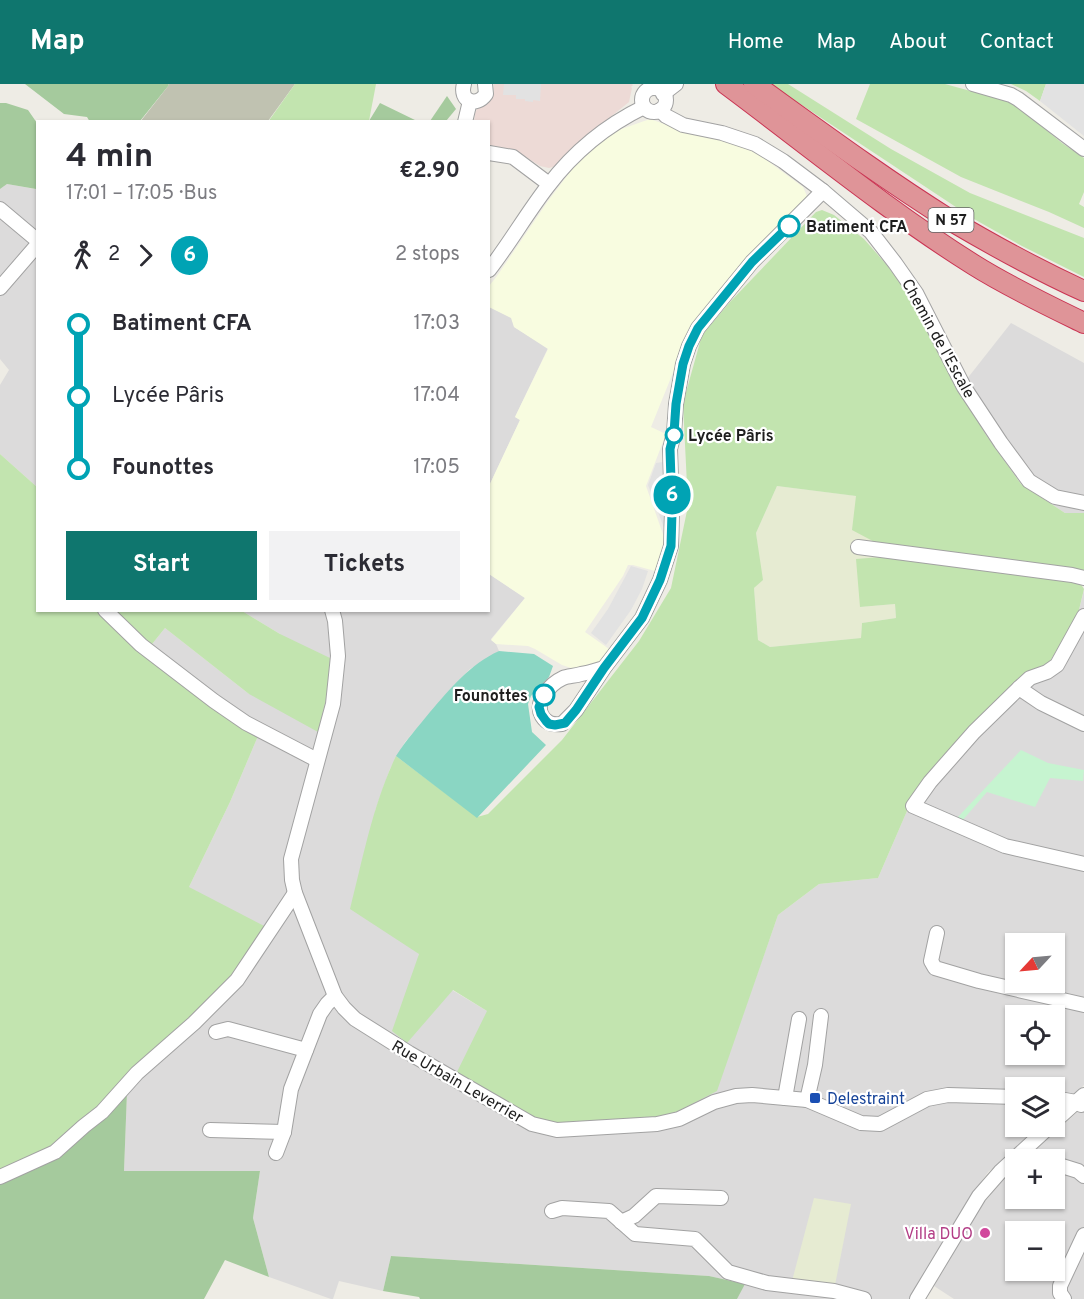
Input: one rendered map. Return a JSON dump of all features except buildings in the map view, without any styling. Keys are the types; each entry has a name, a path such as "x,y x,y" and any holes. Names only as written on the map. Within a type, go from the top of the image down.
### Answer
{"highway":[{"name":"N 57","path":"726,84 934,240 1002,282 1083,322"},
{"name":"N 57","path":"754,84 949,219 1052,276 1084,289"}],"street":[{"path":"464,84 463,93 470,101 478,101 484,97 485,84"},
{"path":"663,94 676,84"},
{"path":"973,84 1018,99 1084,149"},
{"path":"654,88 661,91 666,101 663,108 653,112 644,107 643,97 647,91 654,88"},
{"path":"465,120 470,101"},
{"path":"490,269 549,184 571,160 598,135 644,107"},
{"name":"Chemin de l'Escale","path":"660,110 683,125 722,133 755,144 783,161 823,191 871,232 916,293 964,387 1029,481 1055,497 1084,503"},
{"path":"490,153 513,157 549,184"},
{"path":"604,668 564,678 556,683 540,702 541,714 546,721 555,725 565,723 576,710 642,618 660,580 671,546 670,449 674,433 676,404 689,346 698,328 752,262 823,191"},
{"path":"0,209 36,240"},
{"path":"0,288 36,244"},
{"path":"858,547 1084,578"},
{"path":"107,612 141,645 214,701 246,723 317,760"},
{"name":"Rue Urbain Leverrier","path":"333,612 338,656 333,704 291,859 292,880 335,996 355,1019 532,1124 557,1130 657,1124 679,1119 714,1102 736,1096 752,1095 807,1100 861,1123 880,1124 927,1099 948,1095 1005,1097"},
{"path":"1084,616 1057,665 1047,672 1030,678 974,732 930,782 913,807 1005,846 1084,864"},
{"path":"1019,688 1041,703 1084,724"},
{"path":"0,1177 55,1152 102,1112 137,1073 194,1023 237,980 296,893"},
{"path":"937,933 931,961 935,968 979,981 1084,1005"},
{"path":"276,1153 284,1132 291,1089 320,1014 335,996"},
{"path":"807,1100 815,1065 821,1017"},
{"path":"785,1098 799,1019"},
{"path":"216,1032 228,1029 306,1050"},
{"path":"1065,1099 1082,1101"},
{"path":"1065,1114 1082,1101"},
{"path":"210,1130 284,1132"},
{"path":"917,1299 980,1196 1000,1172 1038,1137"},
{"path":"1065,1167 1084,1176"},
{"path":"621,1222 634,1216 656,1196 721,1198"},
{"path":"552,1210 562,1208 609,1211 634,1234 695,1239 729,1272 767,1283 834,1291 864,1299"},
{"path":"1064,1299 1060,1293 1060,1287 1084,1235"}],"shaded area":[{"path":"295,84 269,120 142,120 169,85"},
{"path":"494,84 633,85 629,102 581,141 556,166 549,168 540,166 515,150 490,145 490,120 474,120 477,109 487,104 494,93"},
{"path":"504,84 541,84 540,101 525,101 525,99 516,99 516,95 503,95"},
{"path":"1046,84 1084,84 1084,136 1040,101"},
{"path":"650,119 687,132 720,139 757,153 803,187 807,196 804,203 685,343 651,427 666,434 646,486 664,537 658,568 655,571 628,565 585,632 609,649 601,661 588,667 571,668 528,646 496,644 491,640 525,598 490,575 490,484 520,420 515,417 548,349 514,327 511,318 490,308 490,285 573,168 610,133"},
{"path":"7,184 36,188 36,486 0,454 0,385 9,370 0,359 0,189"},
{"path":"490,307 512,318 514,327 548,348 515,417 520,420 490,484"},
{"path":"1011,323 1084,363 1084,513 1065,513 1021,484 986,435 959,389"},
{"path":"663,462 666,528 664,528 648,485 656,463"},
{"path":"777,486 857,496 884,547 861,607 895,604 896,618 862,623 861,638 770,647 758,640 754,588 762,580 756,533"},
{"path":"631,566 648,571 631,610 606,645 591,633 608,609"},
{"path":"490,575 525,598 491,639 499,651 470,669 405,742 390,769 375,811 419,954 407,1042 452,990 487,1011 716,1091 778,915 819,884 878,878 907,811 930,775 1026,672 1049,663 1078,614 1084,590 1084,1085 1065,1105 1065,1077 1005,1077 1005,1137 1030,1137 1018,1149 1005,1149 1005,1161 989,1171 969,1198 911,1299 737,1299 744,1284 709,1276 391,1256 383,1291 339,1281 333,1299 331,1299 269,1277 253,1218 260,1171 124,1171 127,1092 189,887 230,802 258,736 144,654 165,628 249,694 280,634 244,612 490,612"},
{"path":"1084,1106 1084,1299 954,1299 934,1286 973,1219 1004,1179 1005,1209 1065,1209 1065,1149 1036,1149 1049,1137 1065,1137 1065,1123"},
{"path":"814,1198 851,1204 835,1285 792,1281"}],"green space":[{"path":"25,84 169,85 141,120 89,120 87,117 64,114"},
{"path":"295,84 376,84 369,120 269,120"},
{"path":"770,84 788,84 891,149 970,193 1084,238 1084,277 974,219"},
{"path":"870,84 945,84 1007,101 1023,111 1084,158 1084,192 1079,204 1084,207 1084,228 961,177 856,119"},
{"path":"1011,84 1046,84 1040,101"},
{"path":"447,96 456,109 447,120 431,120"},
{"path":"0,103 6,103 28,110 36,122 36,189 7,184 0,189"},
{"path":"380,103 415,120 370,120"},
{"path":"822,210 834,215 864,239 910,296 986,435 1021,484 1065,513 1084,513 1084,570 1073,571 884,547 852,530 856,496 777,486 756,533 763,580 754,588 758,640 770,647 861,638 862,623 896,618 895,604 860,607 856,559 881,557 882,554 989,567 1080,583 1084,589 1078,614 1049,663 1026,672 930,775 907,811 878,878 819,884 778,915 717,1091 667,1117 559,1125 531,1118 456,1074 487,1011 453,990 407,1043 392,1031 419,954 350,909 381,793 396,756 477,817 488,814 562,740 639,641 671,588 688,506 683,403 702,335 730,302 816,212"},
{"path":"0,454 36,486 36,612 244,612 280,634 330,658 328,691 318,732 249,694 165,628 144,654 258,736 230,802 189,887 272,930 243,978 135,1078 69,1148 0,1181"},
{"path":"499,651 534,654 553,666 549,677 531,696 528,704 532,732 546,745 477,818 396,756 453,686 479,663"},
{"path":"1021,750 1048,763 1084,770 1083,781 1050,778 1035,807 987,792 962,821 957,818"},
{"path":"127,1092 124,1171 260,1171 253,1218 269,1277 225,1260 204,1299 0,1299 0,1181 69,1148"},
{"path":"391,1256 709,1276 745,1284 737,1299 420,1299 383,1291"}],"bus line":[{"name":"6","path":"544,695 539,707 546,721 555,725 565,723 642,618 660,580 671,546 670,449 683,364 689,346 698,328 752,262 789,226"}],"place":[{"name":"Batiment CFA","path":"789,226"},
{"name":"Lycée Pâris","path":"674,435"},
{"name":"Founottes","path":"544,695"},
{"name":"Delestraint","path":"815,1098"},
{"name":"Villa DUO","path":"985,1233"}]}
